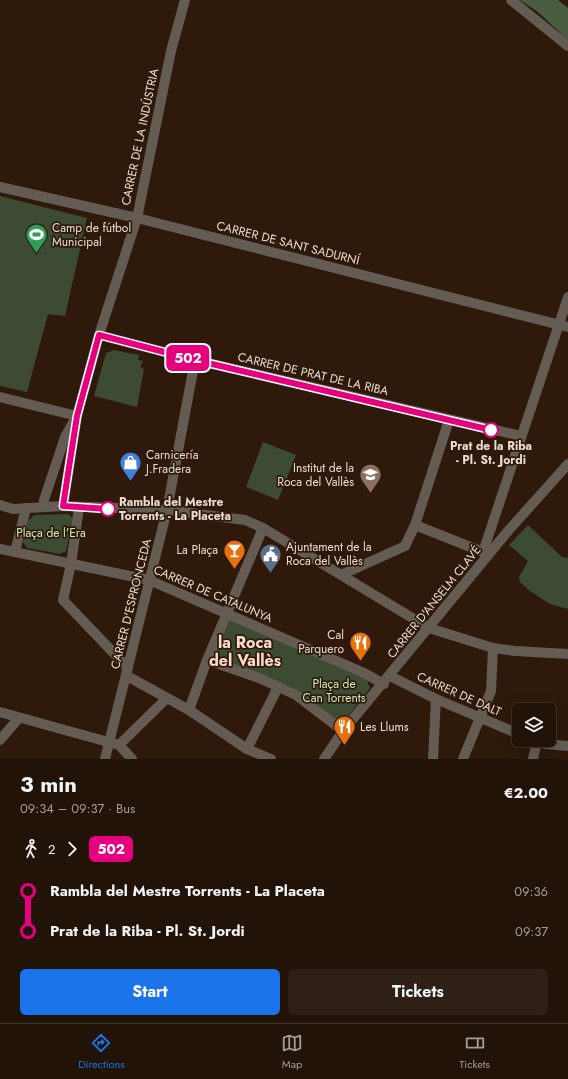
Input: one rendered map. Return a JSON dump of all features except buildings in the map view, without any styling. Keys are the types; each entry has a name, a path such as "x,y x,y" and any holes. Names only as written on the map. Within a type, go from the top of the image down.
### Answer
{"street":[{"name":"CARRER DE LA INDÚSTRIA","path":"63,506 77,416 99,335 136,218 171,51 185,0"},
{"path":"511,0 568,46"},
{"name":"CARRER DE SANT SADURNÍ","path":"0,187 136,218 568,327"},
{"path":"415,525 486,553 521,436 568,297"},
{"name":"CARRER DE PRAT DE LA RIBA","path":"99,335 195,360 521,436"},
{"name":"CARRER D'ESPRONCEDA","path":"105,759 114,744 128,672 167,510 195,360"},
{"path":"0,397 77,416"},
{"name":"CARRER DE LA INDÚSTRIA","path":"44,507 44,500 65,437 77,416"},
{"path":"341,575 405,546 415,525 450,420"},
{"name":"CARRER D'ANSELM CLAVÉ","path":"324,759 343,731 429,628 486,553 568,464"},
{"path":"0,505 13,509 63,506 79,508 167,510 245,520 263,528 429,628 493,648 515,651 568,654"},
{"path":"8,551 26,508"},
{"path":"79,508 71,564 63,600 128,672 167,698 189,710 247,749 271,759"},
{"path":"189,710 207,660 263,528"},
{"name":"CARRER DE CATALUNYA","path":"8,551 149,580 362,672 387,680"},
{"path":"463,759 491,691 493,648"},
{"path":"207,660 259,678 296,695 343,731"},
{"name":"CARRER DE DALT","path":"387,680 512,731"},
{"path":"247,749 278,687"},
{"path":"114,744 167,698"},
{"path":"433,759 436,699"},
{"path":"0,712 114,744 132,759"},
{"path":"0,740 19,718"},
{"path":"556,744 568,746"},
{"path":"533,759 534,747"}],"green space":[{"path":"520,0 558,0 568,8 568,40 538,12"},
{"path":"0,196 87,218 65,316 48,314 27,392 0,386"},
{"path":"114,350 139,355 138,360 143,361 140,367 144,369 137,407 94,396 106,353"},
{"path":"263,442 296,455 278,500 246,487"},
{"name":"Plaça de l'Era","path":"68,514 73,518 66,551 60,554 27,548 23,542 28,521 34,515"},
{"path":"528,525 562,557 568,558 568,609 550,604 530,591 520,582 519,577 528,561 509,545"},
{"name":"Plaça de Can Torrents","path":"228,616 366,678 370,688 339,728 296,695 210,658"}],"bus line":[{"name":"502","path":"108,509 63,506 77,416 99,335 195,360 491,430"}],"place":[{"name":"Camp de fútbol Municipal","path":"36,254"},
{"name":"Prat de la Riba - Pl. St. Jordi","path":"491,430"},
{"name":"Carnicería J.Fradera","path":"131,482"},
{"name":"Institut de la Roca del Vallès","path":"370,494"},
{"name":"Rambla del Mestre Torrents - La Placeta","path":"108,509"},
{"name":"La Plaça","path":"234,570"},
{"name":"Ajuntament de la Roca del Vallès","path":"271,574"},
{"name":"Cal Parquero","path":"360,662"},
{"name":"Les Llums","path":"345,746"}],"district":[{"name":"la Roca del Vallès","path":"245,651"}]}
